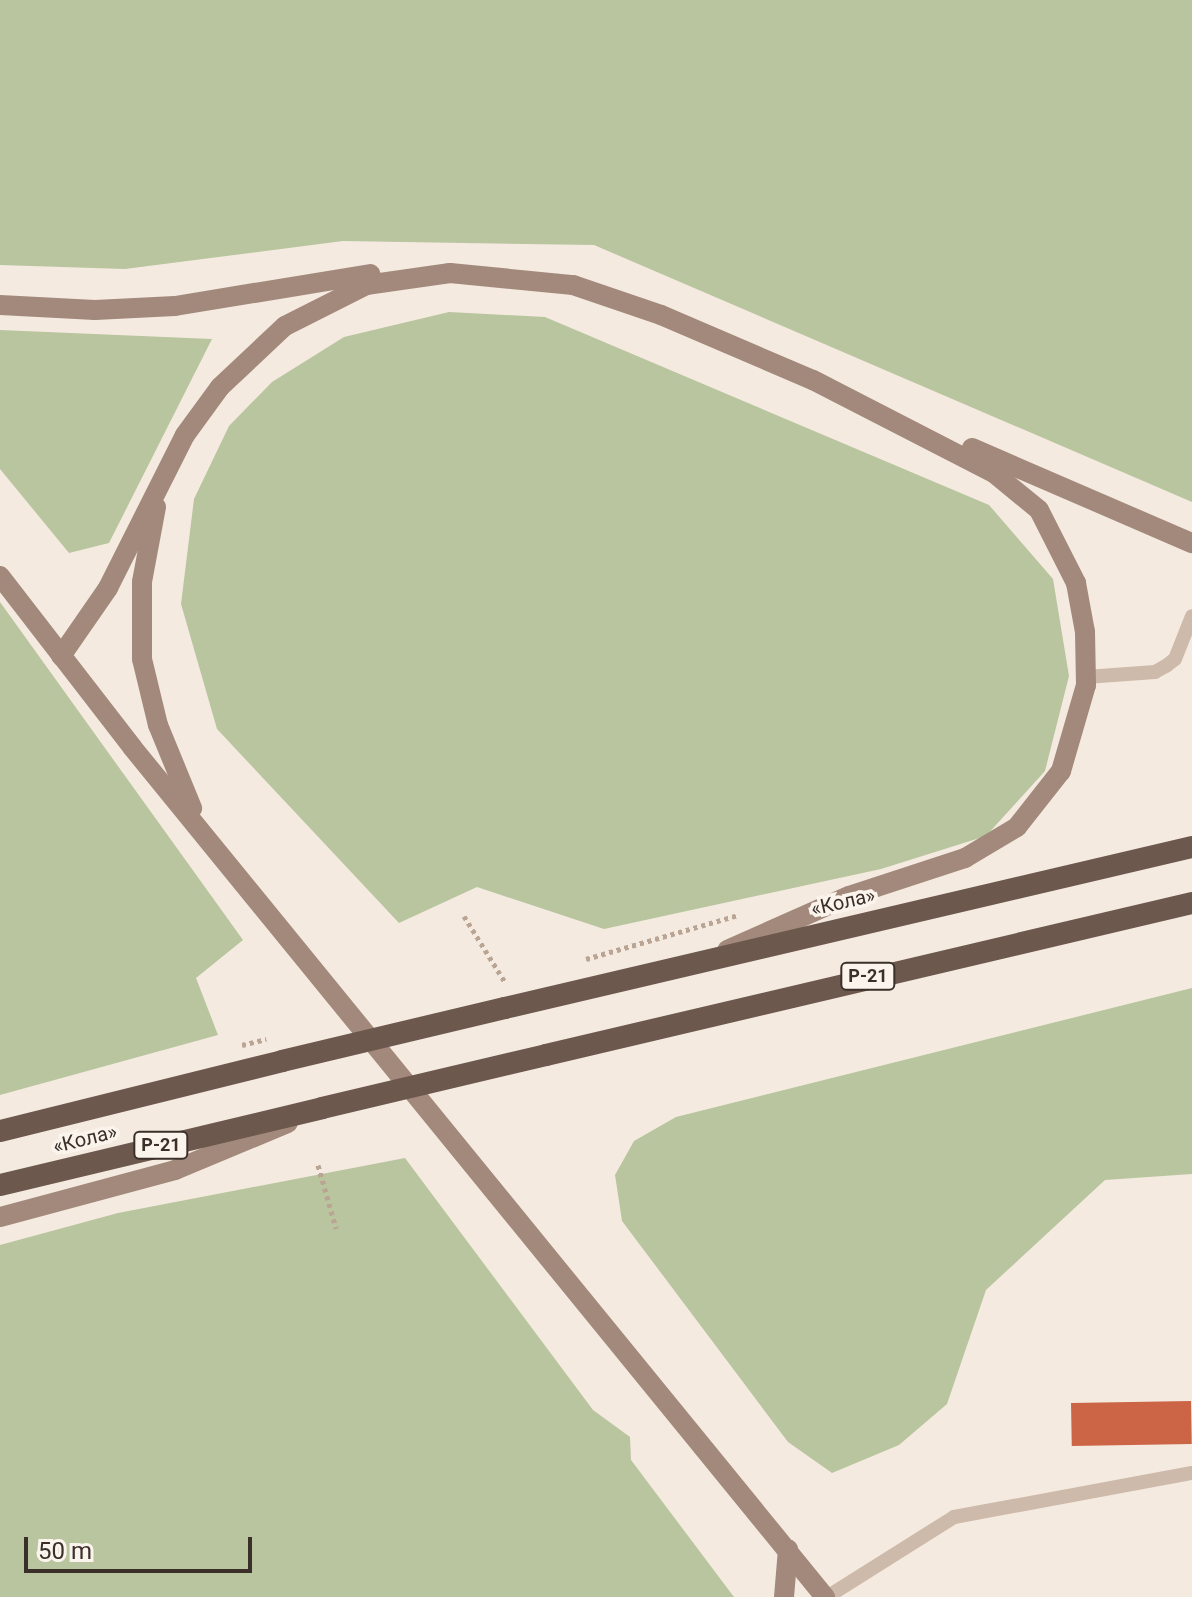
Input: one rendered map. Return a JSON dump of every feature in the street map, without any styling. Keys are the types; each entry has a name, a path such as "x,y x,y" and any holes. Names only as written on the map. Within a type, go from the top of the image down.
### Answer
{"highway":[{"name":"«Кола»","path":"0,1131 716,956 1192,847"},
{"name":"Р-21","path":"322,1108 1192,903"},
{"name":"«Кола»","path":"0,1185 322,1108"}],"main road":[{"path":"0,305 95,310 175,306 433,266 485,268 532,279"},
{"path":"61,656 108,588 185,435 220,387 263,343 303,313 366,285 410,277 463,273 573,285 661,315 867,408 994,473 1039,510 1076,583 1085,632 1086,677 1061,771 1017,827 965,858 849,896 716,956"},
{"path":"867,408 1029,470 1192,543"},
{"path":"162,482 142,582 142,659 158,725 200,826"},
{"path":"0,576 61,656 826,1597"},
{"path":"0,1217 175,1170 322,1108"},
{"path":"784,1597 788,1549"}],"lane":[{"path":"1086,677 1155,672 1166,666 1175,659 1192,616"},
{"path":"826,1597 954,1517 1192,1473"}],"path":[{"path":"575,962 746,912"},
{"path":"464,916 505,982"},
{"path":"497,983 519,978"},
{"path":"318,1165 336,1228"}],"green space":[{"path":"0,0 1192,0 1192,502 594,245 343,241 125,269 0,265"},
{"path":"449,312 545,317 989,505 1053,579 1069,676 1045,771 986,836 881,869 604,929 477,887 399,923 217,729 181,604 194,499 229,426 272,382 344,337"},
{"path":"0,330 212,339 109,543 69,553 0,469"},
{"path":"0,602 243,940 196,978 218,1035 0,1095"},
{"path":"1192,988 1192,1174 1105,1180 986,1290 947,1404 899,1445 832,1473 788,1442 622,1221 615,1175 634,1141 676,1117"},
{"path":"405,1158 593,1410 630,1437 631,1460 734,1597 0,1597 0,1245 118,1213"}],"building":[{"path":"1191,1401 1192,1444 1072,1446 1071,1403"}]}
